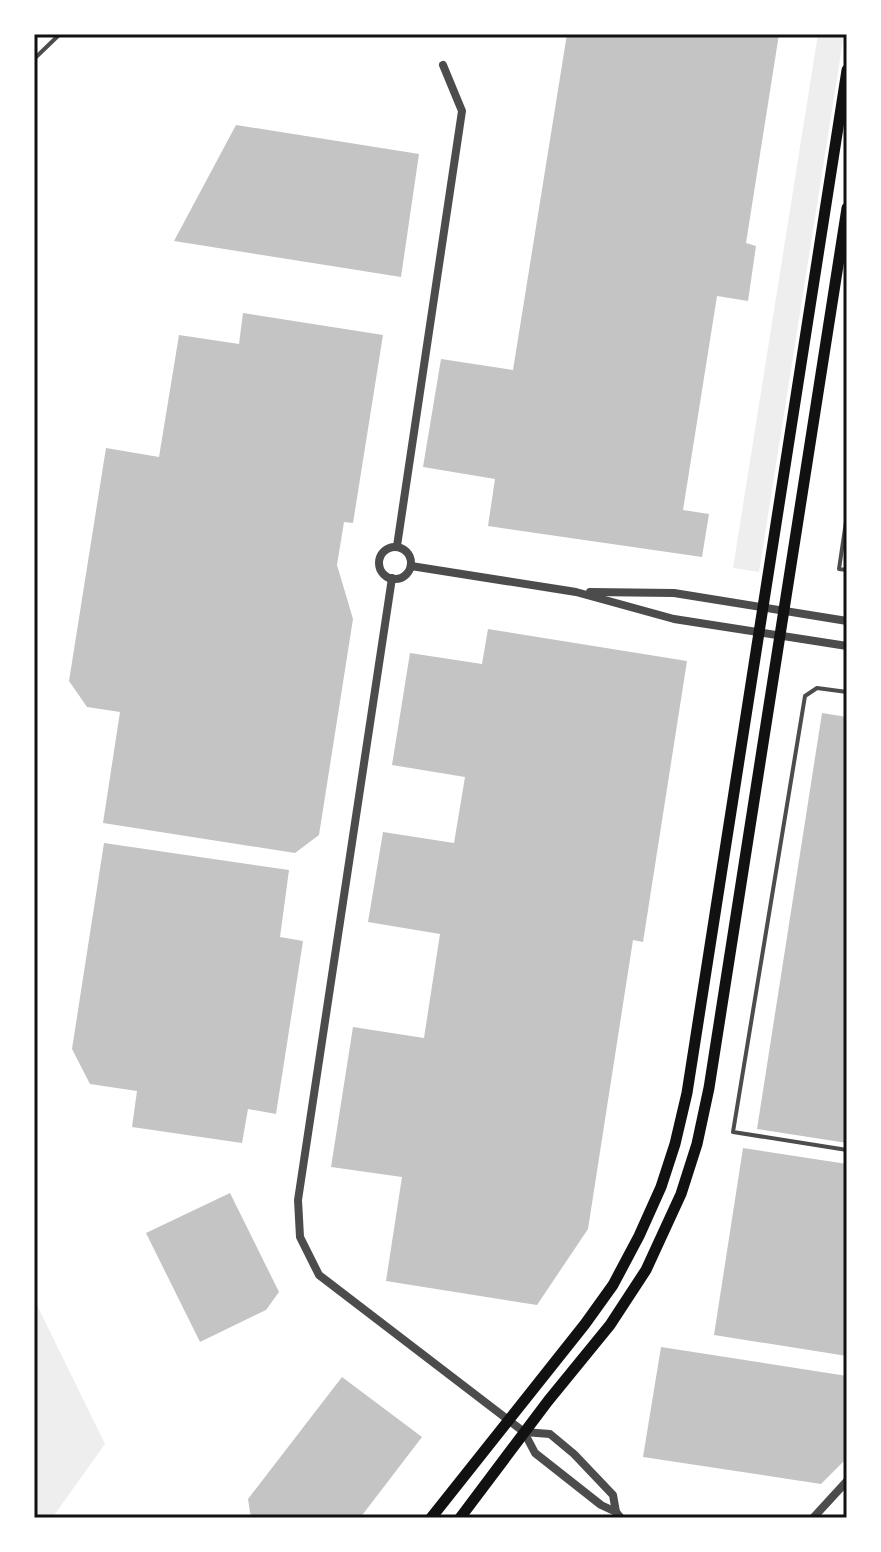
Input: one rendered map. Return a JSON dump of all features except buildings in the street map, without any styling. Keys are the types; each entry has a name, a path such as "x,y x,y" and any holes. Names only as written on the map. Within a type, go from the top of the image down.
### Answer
{"main road":[{"path":"431,1518 613,1285 639,1236 670,1161 687,1093 847,70"},
{"path":"460,1518 630,1297 655,1253 689,1170 709,1088 847,208"}],"street":[{"path":"397,546 462,111 443,65"},
{"path":"397,546 407,551 411,566 402,578 392,578 382,573 379,563 386,549 397,546"},
{"path":"411,566 576,592 674,619 847,646"},
{"path":"392,578 298,1200 300,1237 319,1275 524,1432 535,1453 601,1505 619,1515"},
{"path":"576,592 674,593 847,621"},
{"path":"524,1432 550,1434 574,1454 613,1495 619,1515"},
{"path":"813,1518 847,1481"}],"lane":[{"path":"34,59 60,34"},
{"path":"847,515 839,569 847,570"},
{"path":"847,692 817,688 805,696 733,1132 847,1150"}],"shaded area":[{"path":"818,34 844,34 759,572 733,568"},
{"path":"34,1299 105,1444 52,1518 34,1518"}]}
